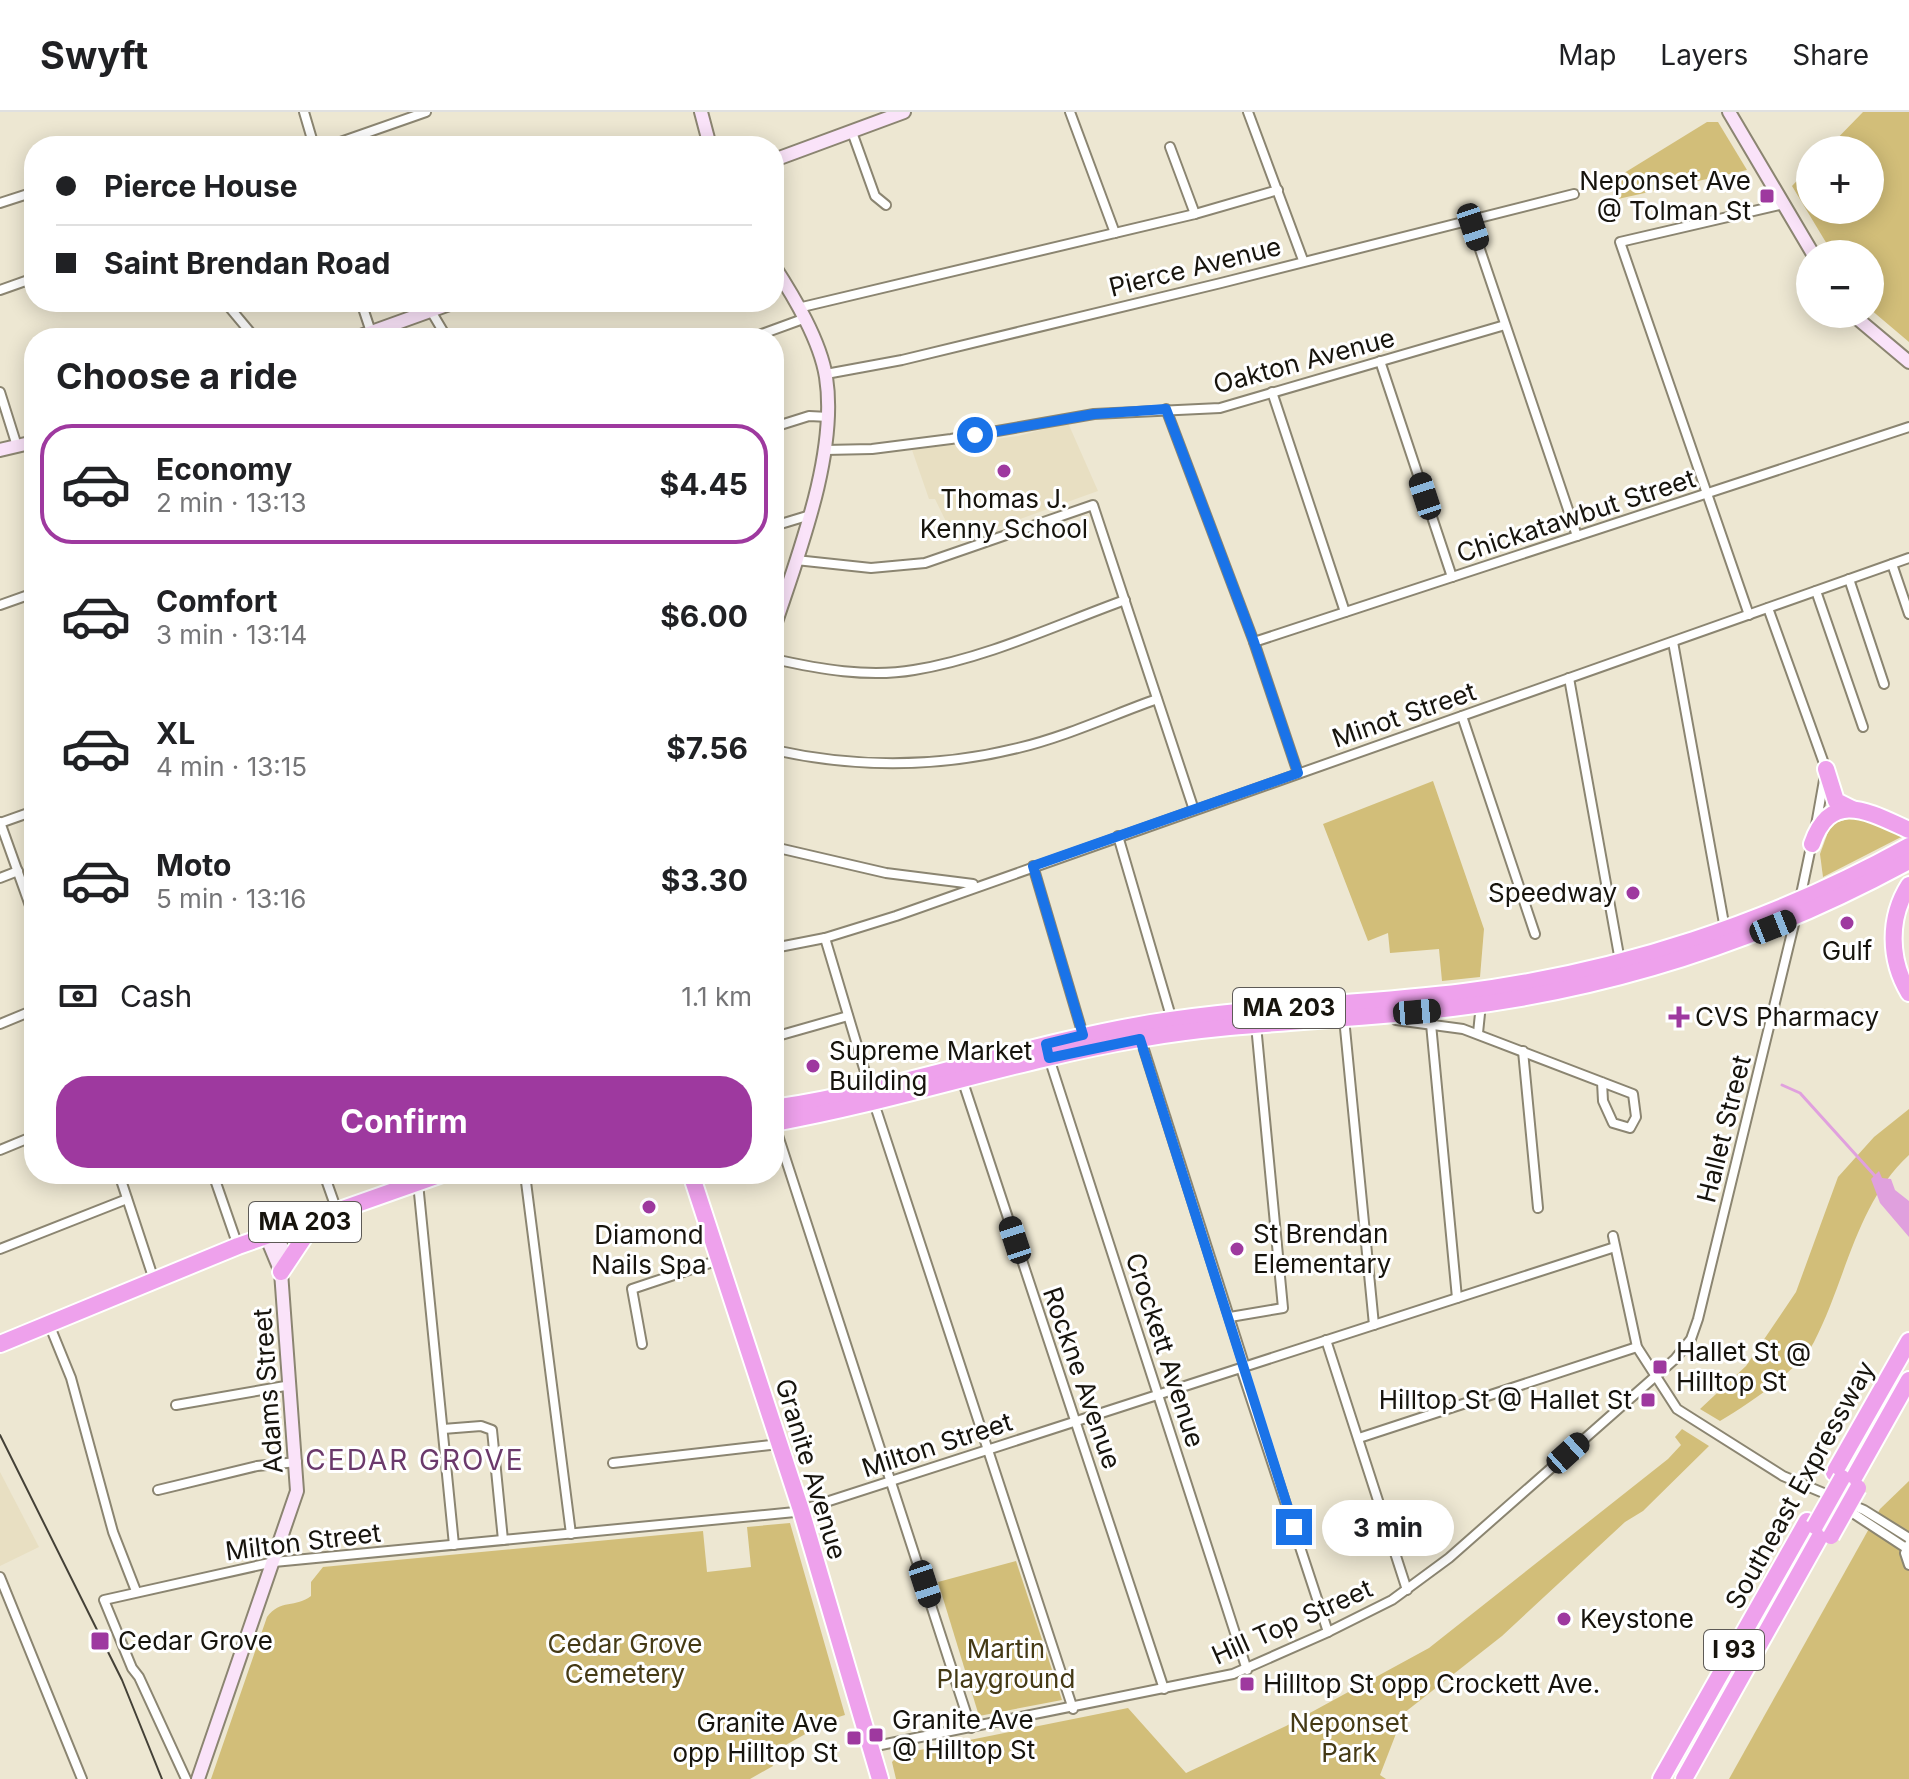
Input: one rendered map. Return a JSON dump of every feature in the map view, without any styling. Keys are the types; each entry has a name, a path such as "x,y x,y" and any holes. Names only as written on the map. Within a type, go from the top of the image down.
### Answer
{"highway":[{"path":"1824,765 1836,801 1852,809 1868,811 1909,830"},
{"path":"1812,844 1826,819 1852,809"},
{"name":"MA 203","path":"784,1107 872,1096 962,1079 1047,1051 1083,1035 1364,1017 1481,1004 1589,985 1727,936 1909,846"},
{"name":"MA 203","path":"784,1120 1047,1051 1138,1032 1172,1020 1432,1010 1526,983 1796,918 1909,861"},
{"path":"1909,885 1899,905 1893,939 1899,973 1909,993"},
{"name":"MA 203","path":"0,1344 238,1246 415,1184"},
{"name":"Granite Avenue","path":"694,1184 801,1510 880,1779"},
{"path":"281,1272 307,1233 332,1213"},
{"name":"Southeast Expressway","path":"1694,1779 1846,1481 1909,1341"},
{"name":"I 93","path":"1846,1481 1909,1360"},
{"name":"I 93","path":"1846,1481 1909,1380"},
{"name":"Southeast Expressway","path":"1661,1779 1846,1481 1909,1398"},
{"name":"I 93","path":"1672,1779 1819,1529"},
{"name":"I 93","path":"1684,1779 1819,1529"}],"main road":[{"path":"701,112 707,136"},
{"path":"784,156 904,112"},
{"path":"1729,112 1805,240"},
{"path":"784,284 826,374 829,417 825,450 784,597"},
{"path":"382,328 428,312"},
{"path":"1869,328 1909,362"},
{"path":"0,450 24,444"},
{"name":"Adams Street","path":"198,1779 295,1501 297,1462 281,1272 284,1258 272,1234"}],"street":[{"path":"304,112 311,136"},
{"path":"358,136 426,112"},
{"path":"1070,112 1115,233"},
{"path":"1248,112 1303,260"},
{"path":"852,132 875,196 886,205"},
{"path":"1170,147 1195,214"},
{"path":"771,328 800,314 1278,190"},
{"name":"Pierce Avenue","path":"826,374 902,360 1574,194"},
{"path":"0,203 24,195"},
{"path":"1749,615 1620,242 1784,204"},
{"path":"1470,220 1577,536"},
{"path":"0,290 24,282"},
{"path":"233,312 247,328"},
{"name":"Oakton Avenue","path":"825,450 872,449 1094,414 1220,408 1505,325"},
{"path":"1380,361 1452,577"},
{"path":"0,392 17,446"},
{"path":"1272,392 1345,612"},
{"path":"1166,409 1254,642 1298,773"},
{"path":"784,424 809,416 829,417"},
{"name":"Chickatawbut Street","path":"1254,642 1909,427"},
{"path":"796,560 871,568 925,563 1093,505 1194,810"},
{"path":"784,523 807,516"},
{"name":"Minot Street","path":"784,946 825,938 1909,558"},
{"path":"1892,564 1909,614"},
{"path":"1849,579 1884,684"},
{"path":"1816,591 1863,727"},
{"path":"0,605 24,597"},
{"path":"784,661 818,669 871,673 912,671 981,653 1125,600"},
{"path":"1768,608 1824,765"},
{"path":"1673,642 1727,936"},
{"path":"1569,678 1620,962"},
{"path":"784,752 852,763 956,760 1020,748 1157,699"},
{"path":"1462,716 1535,934"},
{"name":"Hallet Street","path":"1654,1377 1684,1350 1696,1326 1801,899 1824,765"},
{"path":"24,815 0,823 24,888"},
{"path":"1118,836 1172,1020"},
{"path":"784,849 886,873 978,885"},
{"path":"1033,866 1083,1035"},
{"path":"0,878 18,871"},
{"path":"825,938 872,1096 1073,1709"},
{"path":"1478,1033 1481,1004"},
{"path":"1432,1010 1478,1033 1633,1094 1634,1122 1630,1128 1617,1126 1603,1101 1602,1082"},
{"path":"1432,1010 1457,1298"},
{"path":"0,1024 24,1014"},
{"path":"784,1034 848,1016"},
{"path":"1344,1018 1374,1325"},
{"path":"1230,1317 1283,1308 1256,1025"},
{"path":"1138,1032 1328,1632"},
{"name":"Crockett Avenue","path":"1047,1051 1247,1670"},
{"path":"1523,1051 1538,1208"},
{"name":"Rockne Avenue","path":"962,1079 1164,1689"},
{"path":"0,1150 24,1140"},
{"path":"784,1154 971,1728"},
{"path":"122,1184 154,1280"},
{"path":"216,1184 238,1246"},
{"path":"326,1184 332,1213"},
{"path":"418,1184 454,1545"},
{"path":"526,1184 571,1534"},
{"path":"0,1249 127,1199"},
{"path":"1613,1236 1637,1347 1670,1401 1689,1418 1783,1476 1843,1504 1858,1519 1908,1543 1909,1565"},
{"name":"Milton Street","path":"186,1779 115,1631 103,1603 107,1599 274,1562 776,1515 801,1510 1615,1247"},
{"path":"642,1344 632,1289 720,1260"},
{"path":"49,1324 71,1378 116,1541 136,1591"},
{"path":"1326,1340 1407,1590"},
{"path":"1359,1438 1637,1347"},
{"name":"Hill Top Street","path":"870,1747 1073,1709 1247,1670 1328,1632 1407,1590 1449,1558 1654,1377"},
{"path":"176,1405 291,1385"},
{"path":"443,1429 481,1426 492,1430 503,1540"},
{"path":"613,1463 780,1444"},
{"path":"158,1490 257,1466 297,1462"},
{"path":"0,1577 82,1779"}],"shaded area":[{"name":"Thomas J. Kenny School","path":"1068,423 1098,491 956,542 935,499 929,499 912,450 1018,436"},
{"path":"1879,1171 1882,1178 1891,1179 1895,1190 1909,1201 1909,1237 1880,1203 1871,1179"},
{"path":"0,1472 39,1547 0,1566"}],"green space":[{"path":"1863,112 1909,112 1909,342 1884,321 1884,240 1825,240 1815,224 1884,224 1884,136 1840,136"},
{"path":"1707,122 1718,122 1747,170 1618,199 1616,178"},
{"path":"1433,781 1484,929 1480,977 1442,981 1439,949 1390,953 1388,933 1368,941 1323,824"},
{"path":"1858,816 1907,834 1823,877 1820,854 1831,824"},
{"path":"1909,1109 1909,1155 1876,1196 1864,1219 1825,1318 1807,1353 1772,1386 1720,1421 1700,1409 1746,1366 1796,1292 1838,1177 1874,1137"},
{"name":"Neponset Park","path":"1682,1429 1709,1446 1643,1511 1625,1522 1502,1636 1404,1713 1380,1775 1386,1779 896,1779 892,1762 900,1754 1128,1708 1186,1773 1286,1726 1429,1648 1668,1459 1681,1445 1675,1437"},
{"path":"1909,1481 1909,1779 1729,1779 1880,1509"},
{"name":"Cedar Grove Cemetery","path":"790,1523 845,1715 832,1719 768,1755 773,1766 750,1779 211,1779 267,1617 277,1608 311,1596 311,1582 323,1567 703,1531 707,1572 751,1567 747,1527"},
{"name":"Martin Playground","path":"1016,1561 1062,1700 979,1716 938,1582"}],"waterway":[{"path":"1782,1085 1800,1093 1875,1176"}],"tram line":[{"path":"0,1435 122,1680 162,1779"}],"place":[{"name":"Neponset Ave @ Tolman St","path":"1767,196"},
{"name":"Thomas J. Kenny School","path":"1004,471"},
{"name":"Speedway","path":"1633,893"},
{"name":"Gulf","path":"1847,923"},
{"name":"CVS Pharmacy","path":"1679,1017"},
{"name":"Supreme Market Building","path":"813,1066"},
{"name":"Diamond Nails Spa","path":"649,1207"},
{"name":"St Brendan Elementary","path":"1237,1249"},
{"name":"Hallet St @ Hilltop St","path":"1660,1367"},
{"name":"Hilltop St @ Hallet St","path":"1648,1400"},
{"name":"Keystone","path":"1564,1619"},
{"name":"Cedar Grove","path":"100,1641"},
{"name":"Hilltop St opp Crockett Ave.","path":"1247,1684"},
{"name":"Granite Ave @ Hilltop St","path":"876,1735"},
{"name":"Granite Ave opp Hilltop St","path":"854,1738"}],"district":[{"name":"CEDAR GROVE","path":"415,1460"}],"route":[{"path":"975,435 1094,414 1166,409 1254,642 1298,773 1033,866 1083,1035 1046,1044 1049,1058 1140,1039 1230,1317 1245,1367 1241,1368 1294,1527"}]}
